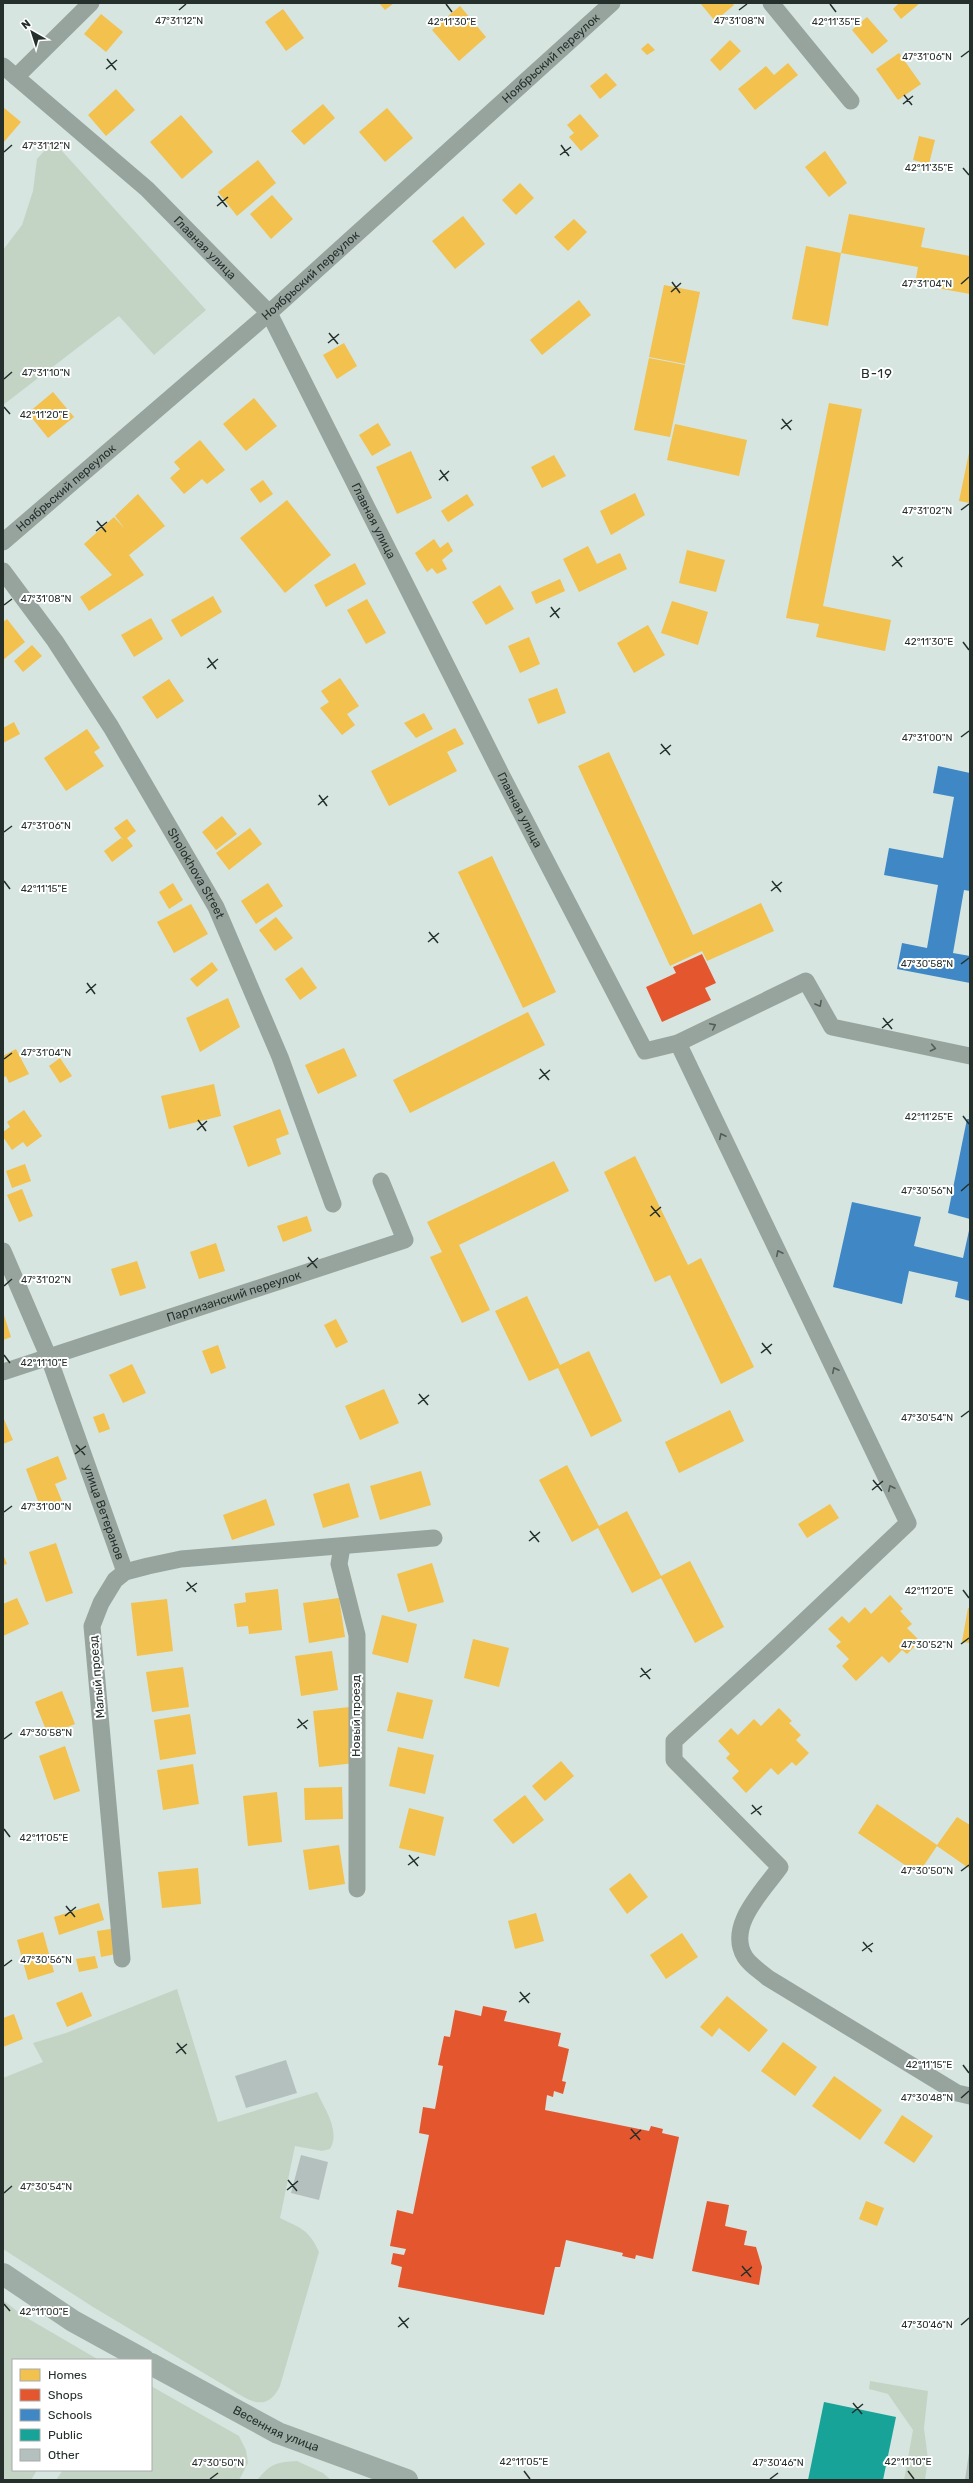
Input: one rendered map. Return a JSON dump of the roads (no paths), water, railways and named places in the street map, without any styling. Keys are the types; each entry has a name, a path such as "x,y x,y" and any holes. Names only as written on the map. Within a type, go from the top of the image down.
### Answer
{"street":[{"path":"16,77 91,3"},
{"name":"Ноябрьский переулок","path":"3,542 269,313 612,3"},
{"path":"771,3 851,101"},
{"name":"Главная улица","path":"3,66 147,189 269,313 500,774 645,1051 678,1043"},
{"name":"Sholokhova Street","path":"3,571 55,641 111,727 216,907 280,1057 333,1204"},
{"path":"970,1056 832,1027 806,981 678,1043 908,1523 776,1648 674,1740 674,1760 780,1868 743,1919 739,1936 745,1957 768,1978 957,2092 970,2096"},
{"name":"Партизанский переулок","path":"3,1372 405,1240 381,1181"},
{"name":"улица Ветеранов","path":"3,1250 49,1358 125,1572"},
{"path":"125,1572 181,1559 342,1547 434,1538"},
{"name":"Новый проезд","path":"342,1547 339,1564 357,1635 357,1889"},
{"name":"Малый проезд","path":"122,1959 92,1626 101,1603 115,1580 125,1572"},
{"path":"3,2274 73,2321 142,2359"},
{"name":"Весенняя улица","path":"152,2365 278,2433 407,2480"}],"district":[{"name":"В-19","path":"877,373"}]}
